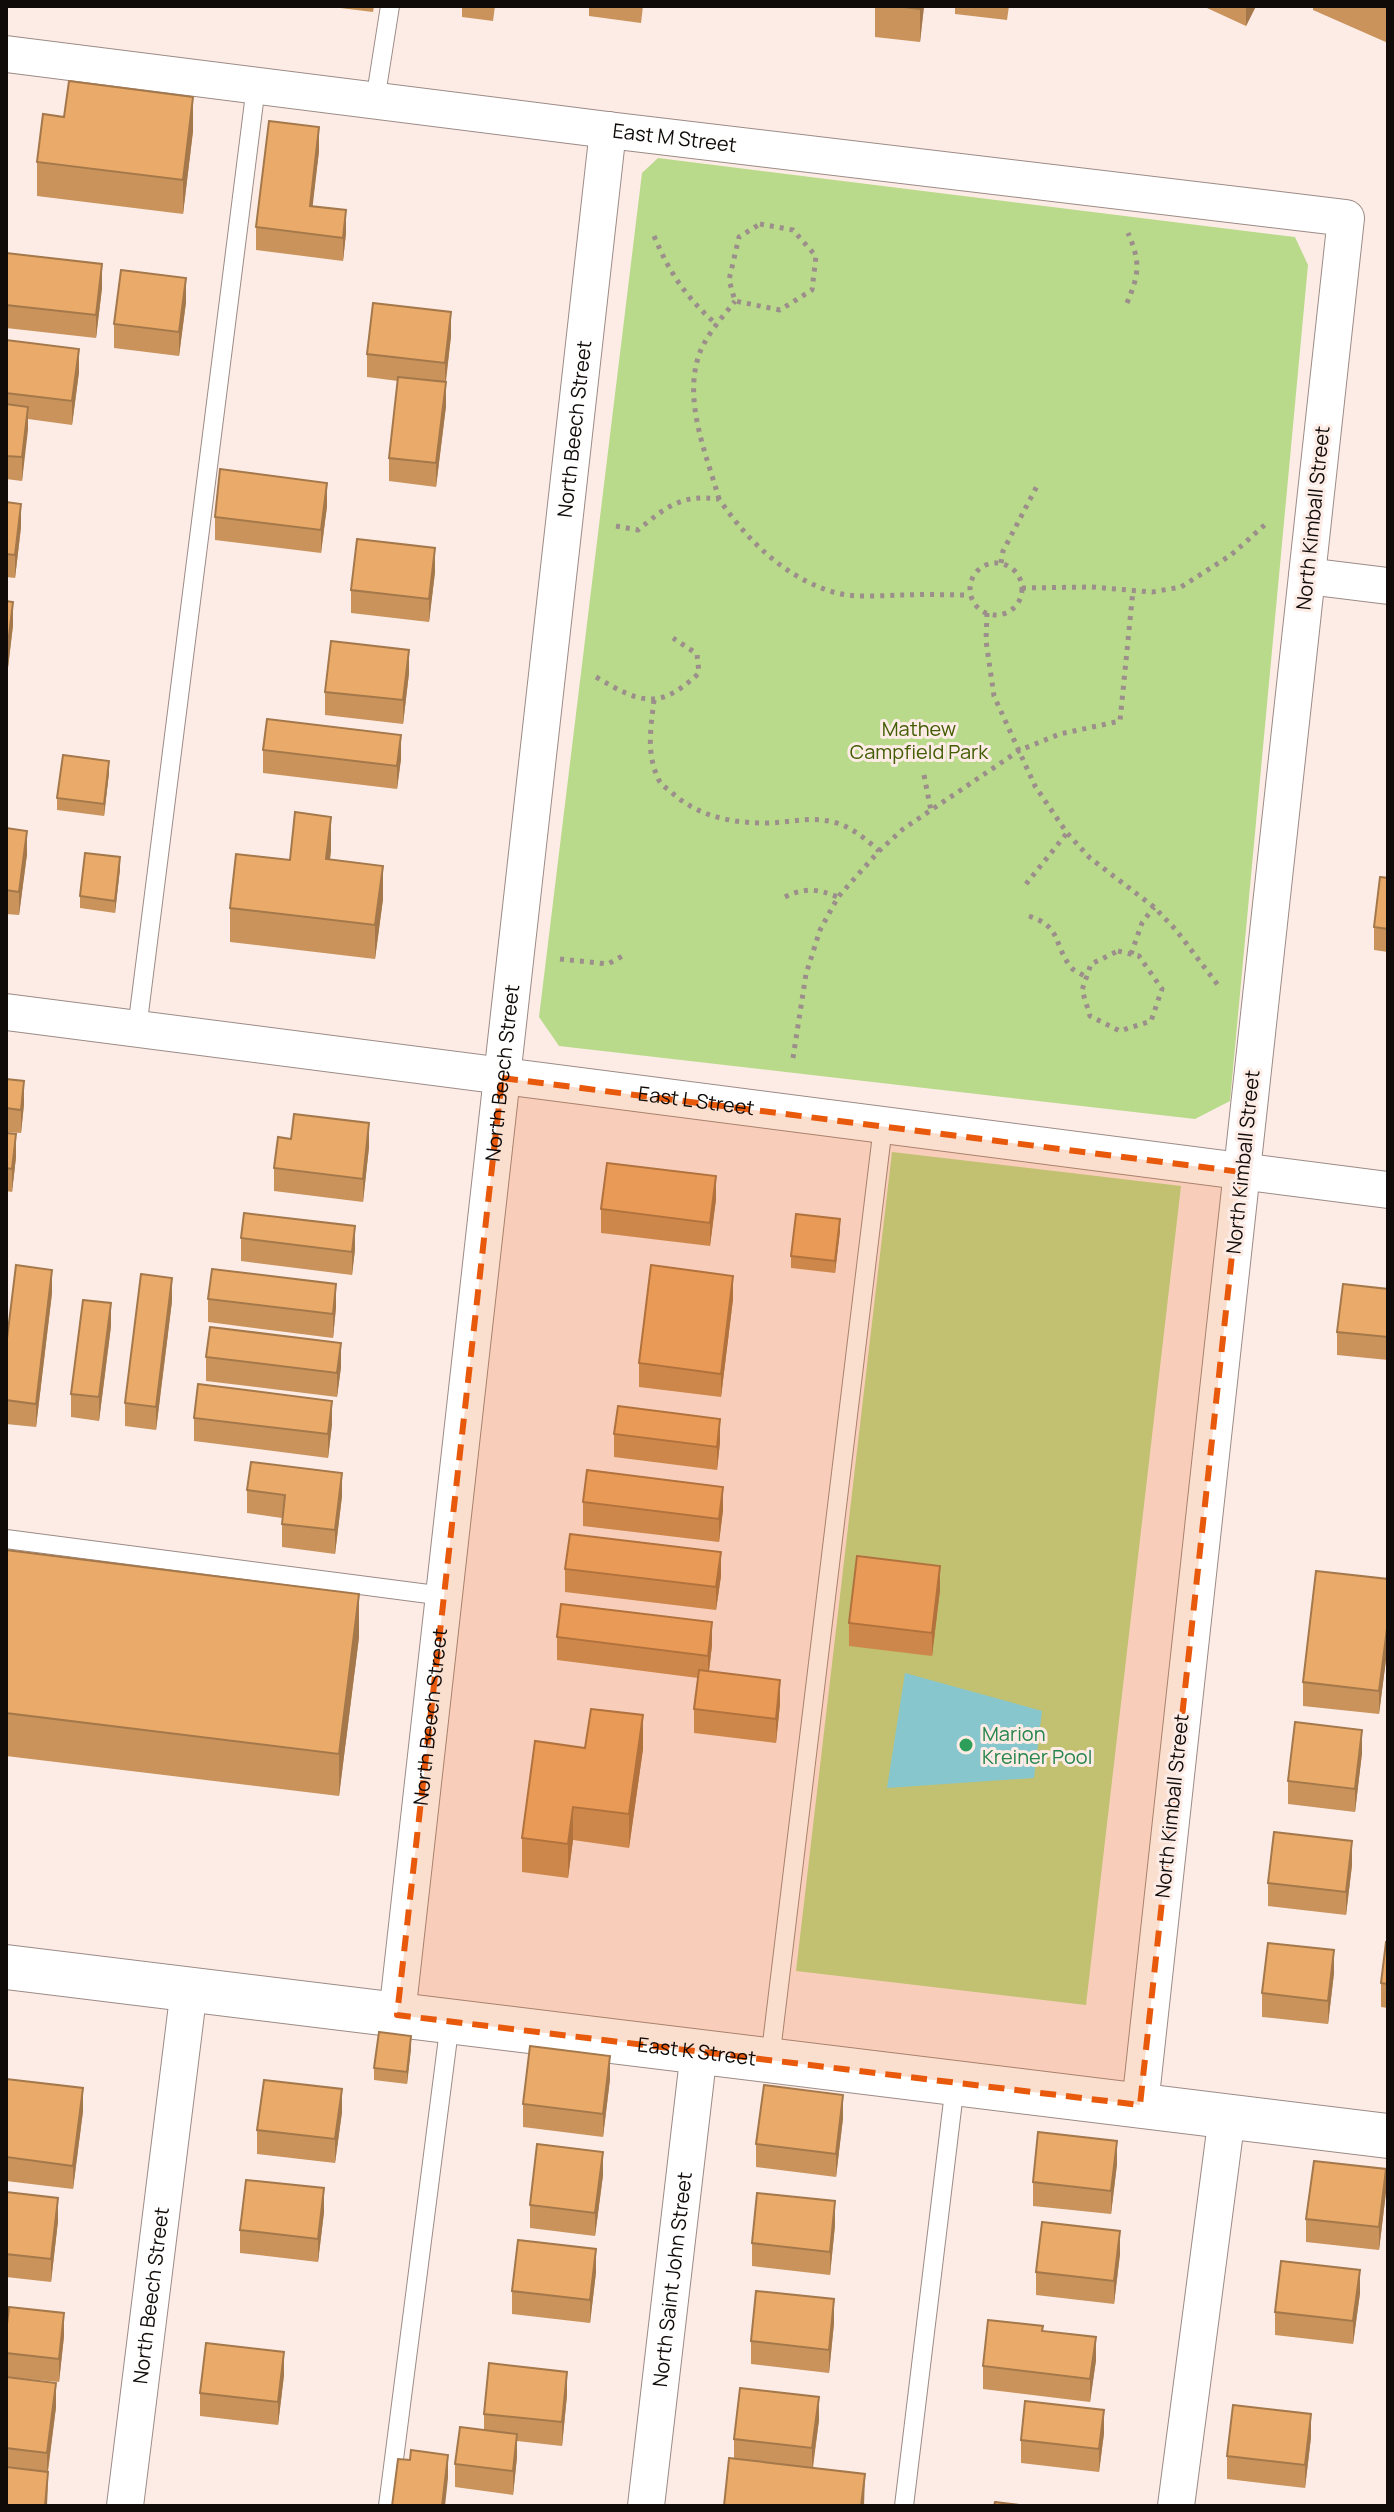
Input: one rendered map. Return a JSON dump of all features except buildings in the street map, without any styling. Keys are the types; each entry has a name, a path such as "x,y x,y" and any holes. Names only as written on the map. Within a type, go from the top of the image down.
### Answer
{"street":[{"name":"East M Street","path":"6,54 1346,218"},
{"name":"North Beech Street","path":"397,2015 608,130"},
{"name":"North Kimball Street","path":"1140,2105 1346,218"},
{"path":"1307,576 1388,586"},
{"name":"East L Street","path":"6,1012 1388,1190"},
{"name":"East K Street","path":"6,1967 1388,2136"},
{"name":"North Beech Street","path":"125,2506 189,1989"},
{"name":"North Saint John Street","path":"646,2506 699,2051"},
{"path":"1176,2506 1227,2116"}],"lane":[{"path":"375,101 390,6"},
{"path":"137,1029 256,86"},
{"path":"770,2060 883,1126"},
{"path":"6,1539 444,1596"},
{"path":"388,2506 450,2022"},
{"path":"904,2506 956,2083"}],"path":[{"path":"760,224 793,230 816,256 812,290 780,310 735,301 729,280 739,237 760,224"},
{"path":"1127,303 1138,277 1137,253 1128,233"},
{"path":"654,236 670,274 695,306 717,325"},
{"path":"735,301 698,357 695,378 697,421 719,499 738,527 766,554 796,576 834,593 863,596 970,595"},
{"path":"1001,563 1003,551 1037,486"},
{"path":"616,526 638,530 665,508 695,496 719,499"},
{"path":"1022,588 1057,586 1152,592 1181,587 1231,555 1268,522"},
{"path":"993,563 1001,563 1016,572 1022,588 1021,597 1012,611 995,615 973,603 970,595 970,586 977,570 993,563"},
{"path":"793,1058 806,974 820,930 838,897 879,851 903,829 1020,750 1060,734 1120,721 1133,590"},
{"path":"987,613 986,641 994,696 1035,786 1067,833 1090,858 1154,907 1176,930 1223,992"},
{"path":"596,677 629,697 654,700 680,691 699,673 697,654 673,638"},
{"path":"654,700 650,753 658,781 678,798 706,815 737,823 811,818 837,822 864,837 879,851"},
{"path":"924,775 931,811"},
{"path":"1026,884 1067,833"},
{"path":"785,897 801,889 821,890 838,897"},
{"path":"1131,954 1142,923 1154,907"},
{"path":"1029,916 1046,922 1056,934 1071,969 1087,977"},
{"path":"1118,951 1131,954 1139,956 1162,989 1151,1021 1120,1031 1090,1016 1082,990 1091,964 1118,951"},
{"path":"560,959 608,964 626,954"}],"highlighted area":[{"path":"502,1078 1241,1172 1140,2105 397,2015"}],"green space":[{"name":"Mathew Campfield Park","path":"658,158 1295,237 1308,265 1230,1101 1195,1119 559,1046 539,1017 642,173"},
{"name":"Marion Kreiner Pool","path":"892,1152 1181,1186 1086,2005 796,1971"}],"water":[{"name":"Marion Kreiner Pool","path":"905,1673 1042,1711 1034,1778 887,1788"}],"place":[{"name":"Marion Kreiner Pool","path":"966,1745"}]}
